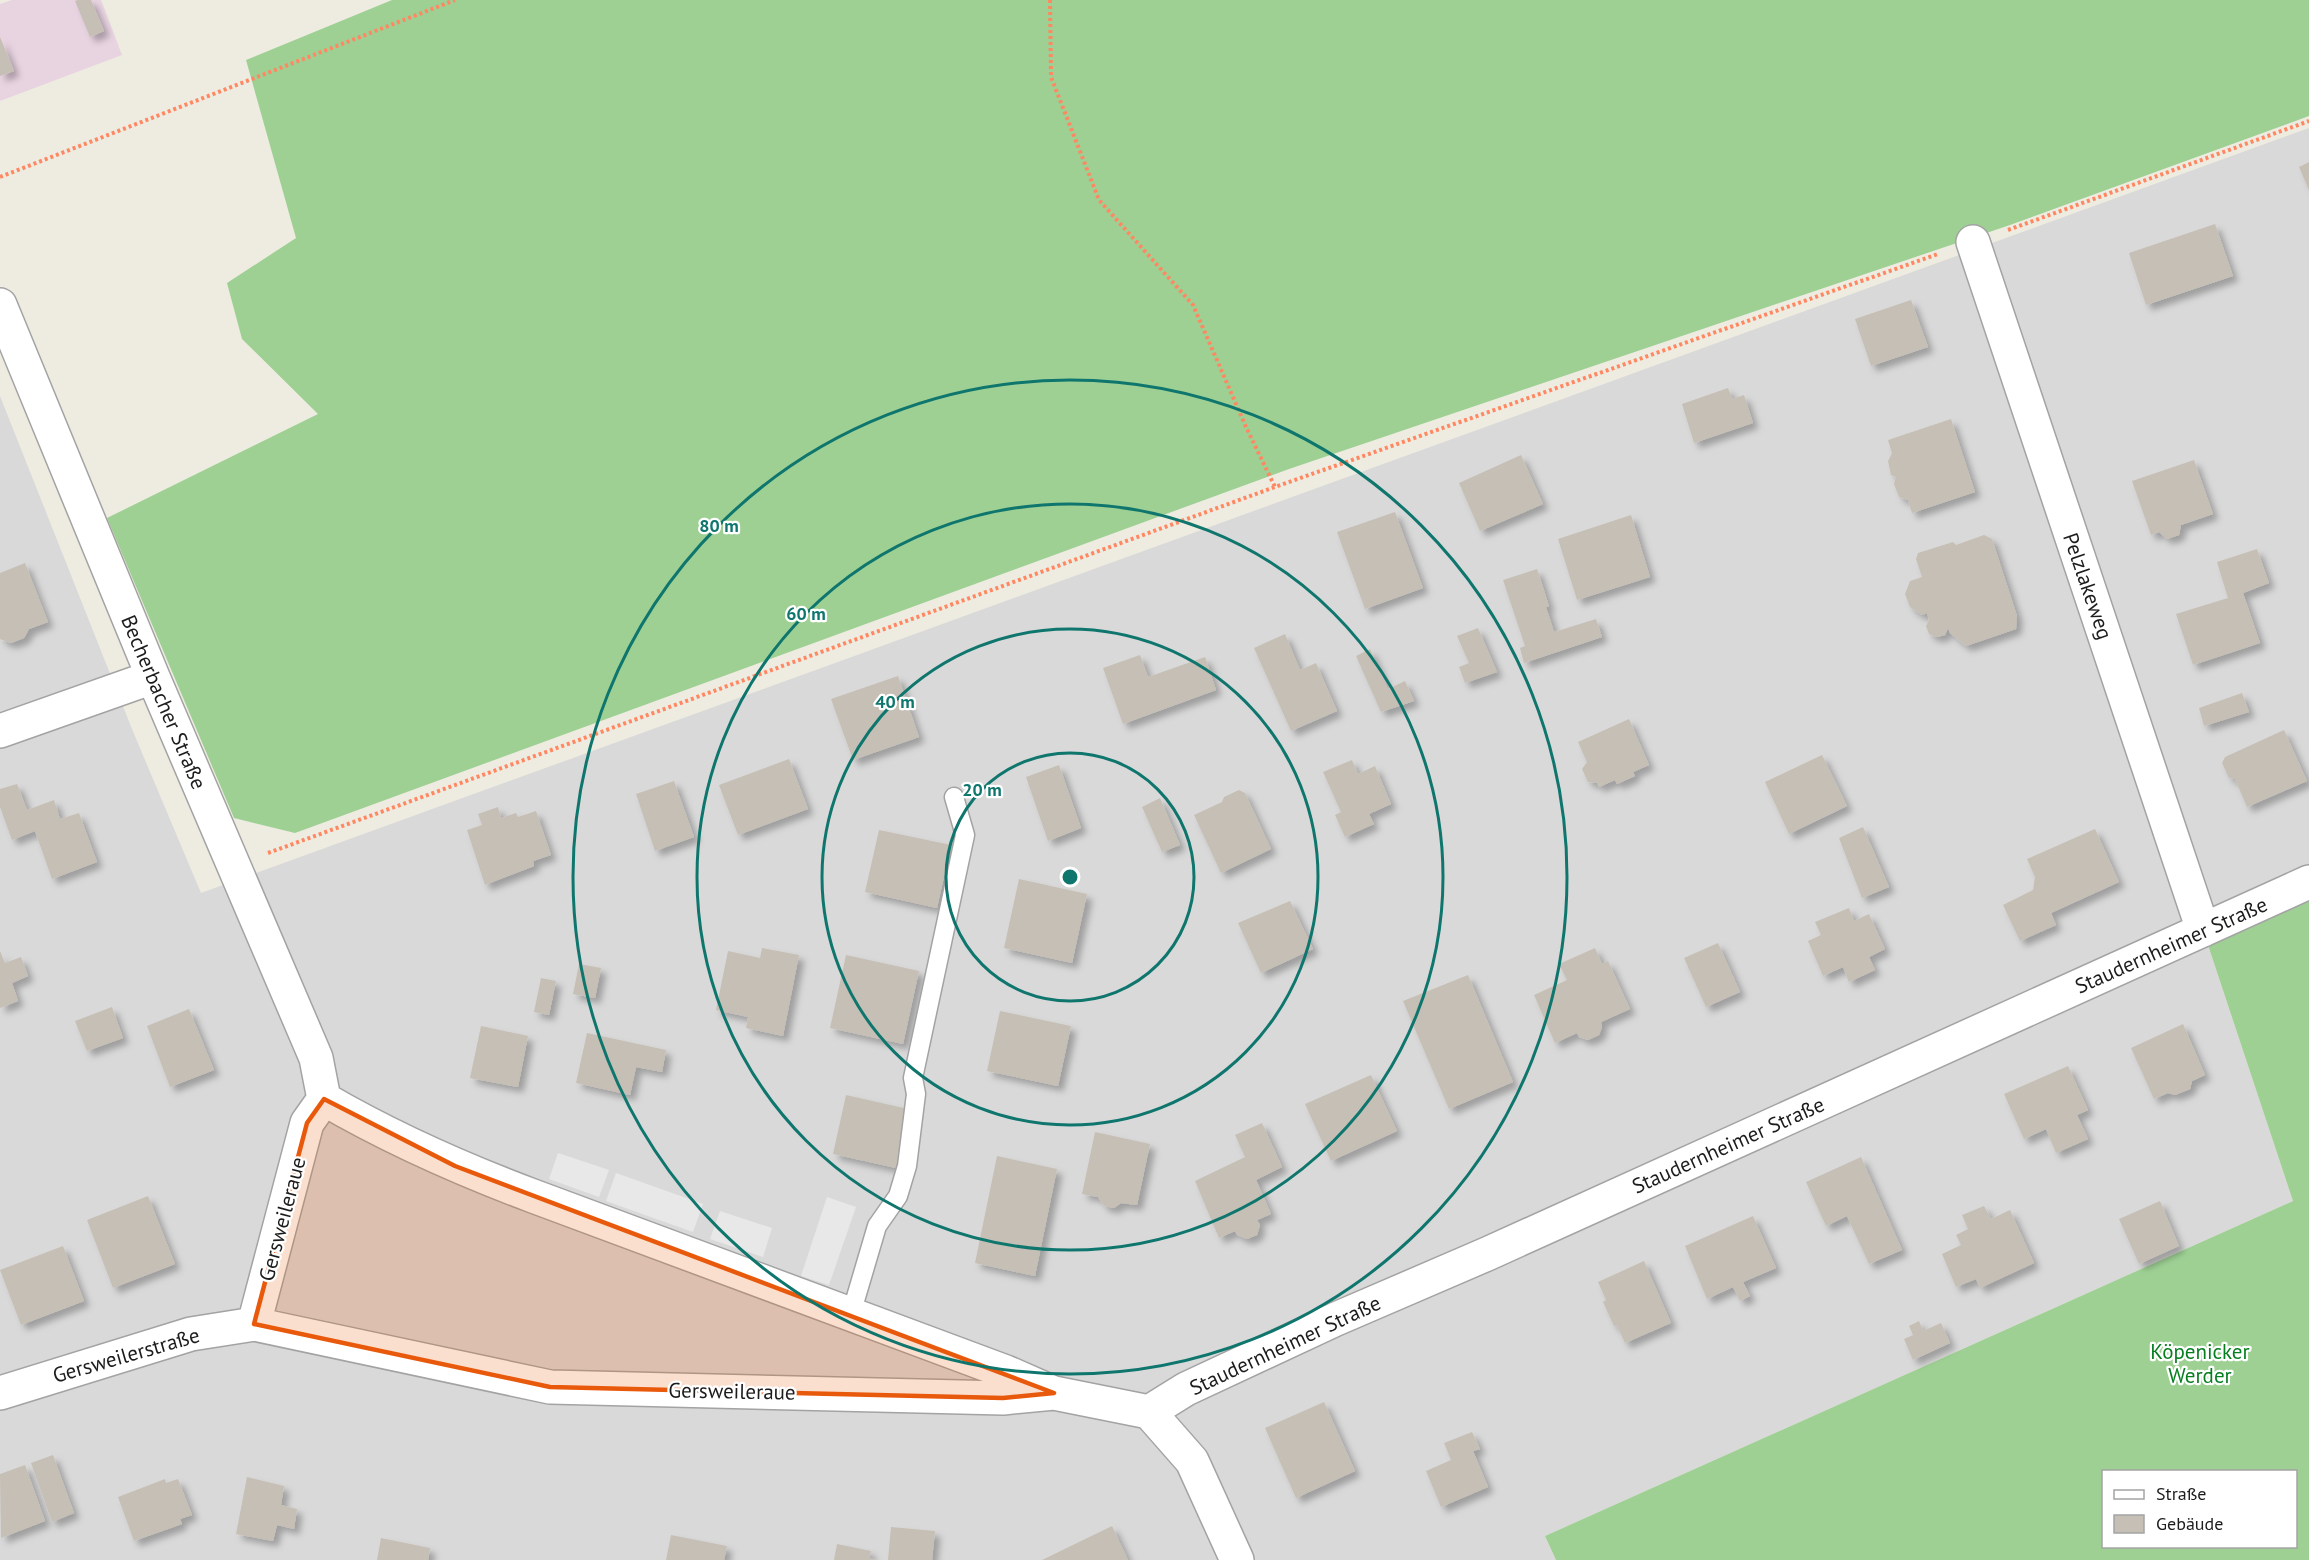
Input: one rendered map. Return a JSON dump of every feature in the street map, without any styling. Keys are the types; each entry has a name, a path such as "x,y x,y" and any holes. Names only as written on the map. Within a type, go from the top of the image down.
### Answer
{"street":[{"name":"Pelzlakeweg","path":"1973,242 2203,930"},
{"name":"Becherbacher Straße","path":"0,305 153,677 316,1058 324,1099"},
{"path":"0,731 153,677"},
{"name":"Staudernheimer Straße","path":"1149,1412 1186,1389 1295,1338 2309,882"},
{"name":"Gersweileraue","path":"1054,1393 1003,1398 550,1386 254,1324 307,1123 324,1099 455,1166 1006,1372 1054,1393 1149,1412"},
{"name":"Gersweilerstraße","path":"0,1393 191,1334 254,1324"},
{"path":"1149,1412 1192,1461 1237,1560"}],"lane":[{"path":"850,1314 877,1226 898,1196 907,1166 916,1094 913,1078 965,835 954,797"}],"path":[{"path":"0,177 455,0"},
{"path":"1050,0 1051,77 1099,201 1193,306 1275,487"},
{"path":"234,865 1275,487 1973,242 2309,121"}],"highlighted area":[{"path":"324,1099 455,1166 1054,1393 1003,1398 550,1387 254,1324 307,1123"}],"shaded area":[{"path":"12,0 101,0 122,55 0,101 0,4"},
{"path":"2309,128 2309,882 2203,930 2293,1201 1545,1536 1556,1560 0,1560 0,396 132,729 201,893"},
{"path":"558,1153 609,1170 599,1197 549,1179"},
{"path":"616,1173 703,1204 693,1232 606,1201"},
{"path":"827,1197 856,1207 829,1285 801,1276"},
{"path":"720,1211 772,1228 763,1257 710,1239"}],"green space":[{"path":"392,0 2309,0 2309,116 2010,225 1289,469 295,833 234,818 107,518 318,414 242,339 227,283 296,238 246,60"},
{"name":"Köpenicker Werder","path":"2309,882 2309,1560 1556,1560 1545,1536 2293,1201 2203,930"}],"building":[{"path":"91,0 104,31 90,37 75,1"},
{"path":"0,37 14,71 0,76"},
{"path":"2309,162 2309,190 2299,167"},
{"path":"2215,224 2233,276 2146,305 2129,253"},
{"path":"1911,300 1928,347 1871,366 1855,319"},
{"path":"1728,388 1732,399 1744,395 1753,423 1694,443 1682,404"},
{"path":"1951,419 1975,492 1912,513 1908,500 1899,497 1894,484 1896,477 1891,475 1888,461 1892,453 1888,440"},
{"path":"1521,455 1543,504 1480,531 1459,483"},
{"path":"2194,460 2213,514 2181,525 2179,535 2167,539 2159,532 2151,535 2132,481"},
{"path":"1395,512 1423,588 1365,609 1337,532"},
{"path":"1631,515 1650,577 1577,600 1558,539"},
{"path":"1984,535 1992,539 2017,616 2016,629 1966,646 1950,633 1948,628 1945,635 1937,637 1929,634 1926,626 1929,620 1927,613 1922,615 1910,607 1905,594 1910,581 1922,577 1916,559 1918,553 1953,542 1956,545"},
{"path":"2257,549 2269,583 2243,593 2260,643 2193,665 2176,614 2228,598 2217,562"},
{"path":"25,563 48,622 29,629 24,638 11,643 0,639 0,573"},
{"path":"1537,569 1549,606 1546,607 1554,632 1596,619 1602,637 1524,663 1520,648 1525,646 1503,580"},
{"path":"1478,628 1497,672 1465,683 1459,667 1469,663 1457,636"},
{"path":"1285,634 1300,670 1316,663 1337,711 1291,731 1254,648"},
{"path":"1370,649 1388,689 1405,681 1414,701 1381,712 1356,656"},
{"path":"1140,655 1148,677 1205,657 1216,690 1123,724 1103,668"},
{"path":"898,676 919,737 853,760 831,699"},
{"path":"2242,693 2249,712 2204,726 2199,708"},
{"path":"1629,719 1649,765 1633,772 1635,776 1617,784 1615,780 1599,787 1597,783 1588,782 1582,769 1587,762 1578,742"},
{"path":"2284,730 2307,781 2247,807 2235,779 2229,778 2222,763 2225,757"},
{"path":"1822,755 1847,806 1789,834 1765,782"},
{"path":"789,759 808,809 738,835 719,785"},
{"path":"1352,760 1358,774 1375,766 1391,804 1369,814 1374,824 1345,837 1335,815 1341,812 1323,772"},
{"path":"1059,765 1081,828 1048,841 1026,777"},
{"path":"674,781 694,837 655,851 636,794"},
{"path":"17,784 27,810 54,800 60,819 79,813 97,862 52,879 35,831 12,840 0,807 0,789"},
{"path":"1239,790 1245,793 1271,849 1221,873 1194,815 1222,802 1224,797"},
{"path":"1160,798 1180,845 1162,852 1142,807"},
{"path":"498,807 501,818 516,813 518,817 536,811 551,855 533,861 534,866 485,885 467,830 482,825 478,814"},
{"path":"1863,827 1889,887 1862,898 1839,838"},
{"path":"2095,829 2119,882 2051,913 2056,925 2020,941 2003,905 2033,890 2035,877 2027,859"},
{"path":"879,830 951,845 937,908 865,892"},
{"path":"1019,879 1087,894 1072,963 1004,948"},
{"path":"1290,901 1313,949 1261,973 1238,923"},
{"path":"1849,908 1854,921 1869,914 1885,949 1869,957 1875,970 1849,982 1843,967 1823,976 1808,941 1821,935 1815,922"},
{"path":"1718,943 1740,992 1706,1007 1684,958"},
{"path":"762,948 799,955 783,1036 746,1028 748,1017 716,1010 728,951 760,958"},
{"path":"1595,948 1602,964 1608,961 1630,1009 1601,1022 1599,1035 1588,1040 1579,1037 1577,1033 1555,1043 1534,995 1567,980 1559,964"},
{"path":"0,951 5,963 21,957 28,976 12,983 18,1001 0,1008"},
{"path":"846,955 919,971 903,1044 830,1028"},
{"path":"579,964 601,968 595,998 573,994"},
{"path":"1468,975 1513,1082 1449,1109 1403,1001"},
{"path":"541,978 556,981 549,1015 534,1012"},
{"path":"112,1007 123,1038 87,1051 75,1021"},
{"path":"189,1009 214,1070 170,1087 147,1026"},
{"path":"1000,1011 1071,1026 1058,1086 987,1071"},
{"path":"2183,1024 2205,1075 2192,1081 2190,1089 2175,1095 2168,1093 2154,1099 2131,1048"},
{"path":"481,1026 528,1036 518,1087 470,1078"},
{"path":"587,1033 666,1050 662,1072 636,1067 630,1095 576,1083"},
{"path":"2068,1066 2088,1110 2077,1115 2088,1139 2056,1153 2046,1129 2024,1139 2004,1094"},
{"path":"1371,1075 1397,1131 1331,1161 1305,1104"},
{"path":"846,1095 908,1109 896,1168 833,1154"},
{"path":"1262,1123 1282,1167 1256,1180 1271,1214 1257,1220 1260,1225 1257,1235 1247,1239 1237,1235 1235,1231 1219,1238 1195,1181 1245,1157 1235,1135"},
{"path":"1095,1132 1150,1144 1137,1205 1121,1203 1114,1208 1104,1206 1098,1197 1082,1194"},
{"path":"997,1156 1057,1169 1035,1276 975,1263"},
{"path":"1861,1157 1902,1250 1869,1264 1847,1216 1826,1226 1806,1182"},
{"path":"148,1196 175,1264 113,1288 87,1220"},
{"path":"2160,1201 2179,1246 2139,1264 2119,1219"},
{"path":"1984,1206 1991,1219 2010,1210 2034,1263 1980,1288 1976,1279 1956,1287 1942,1254 1961,1245 1956,1235 1968,1229 1962,1215"},
{"path":"1753,1216 1776,1268 1743,1282 1750,1296 1740,1301 1733,1287 1707,1299 1685,1246"},
{"path":"63,1246 84,1301 21,1325 0,1270"},
{"path":"1644,1261 1671,1323 1625,1343 1603,1302 1606,1300 1598,1282"},
{"path":"1919,1321 1923,1331 1941,1323 1950,1343 1913,1360 1904,1339 1913,1335 1909,1326"},
{"path":"1324,1402 1355,1471 1296,1498 1265,1428"},
{"path":"1472,1432 1480,1449 1473,1451 1488,1487 1441,1507 1426,1471 1451,1460 1444,1443"},
{"path":"53,1455 74,1513 52,1522 31,1463"},
{"path":"25,1465 45,1521 1,1538 0,1474"},
{"path":"247,1477 284,1486 281,1505 297,1509 294,1529 277,1525 273,1541 236,1534"},
{"path":"165,1479 166,1483 178,1479 192,1515 180,1519 182,1524 134,1541 118,1497"},
{"path":"1112,1526 1128,1560 1042,1560"},
{"path":"891,1527 935,1531 932,1560 888,1560"},
{"path":"671,1535 727,1546 724,1560 666,1560"},
{"path":"381,1538 430,1548 428,1560 377,1560"},
{"path":"837,1544 871,1551 869,1558 876,1560 834,1560"}]}
